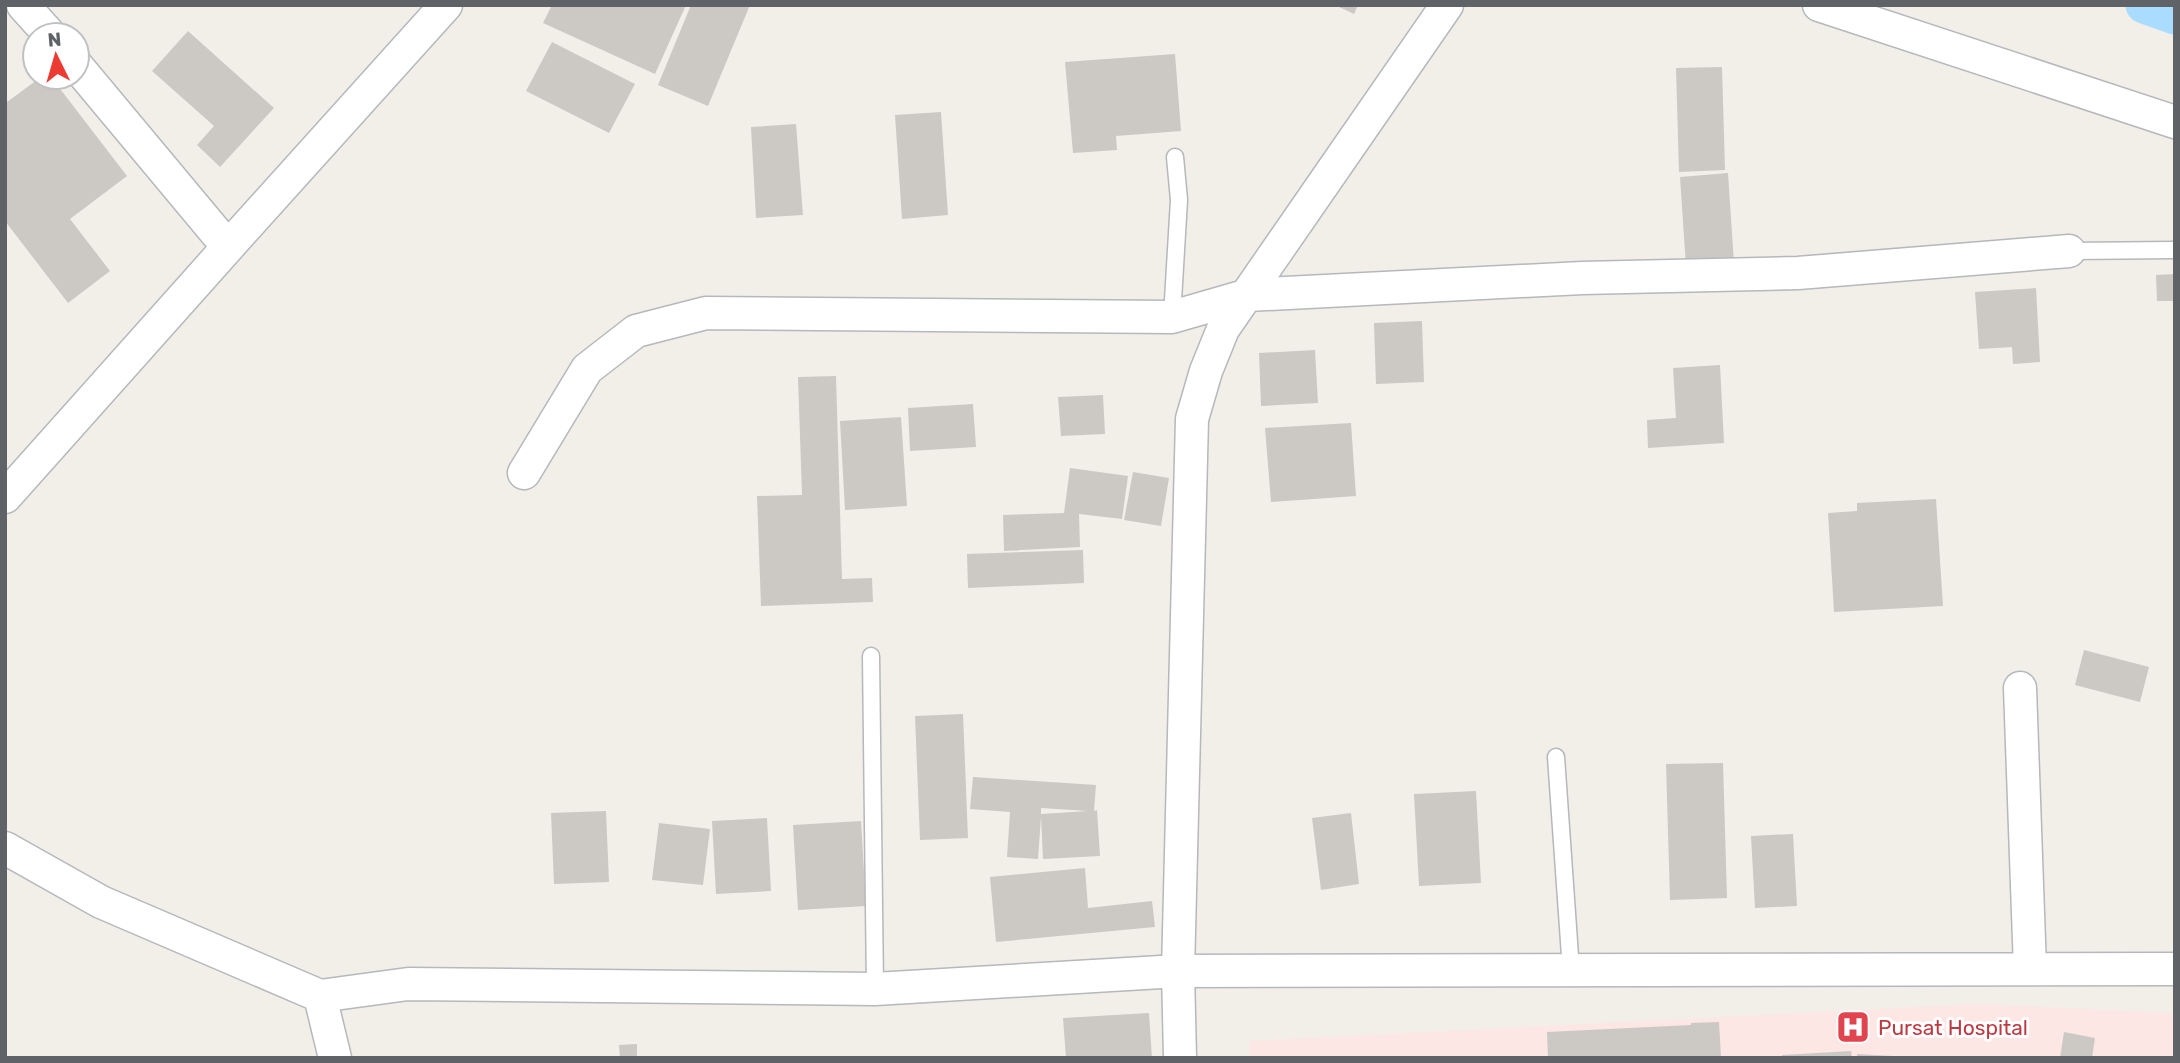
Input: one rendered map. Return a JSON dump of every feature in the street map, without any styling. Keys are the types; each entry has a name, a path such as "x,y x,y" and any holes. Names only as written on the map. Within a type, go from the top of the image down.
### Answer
{"street":[{"path":"23,5 37,21"},
{"path":"5,497 446,5"},
{"path":"1180,1058 1178,971 1192,419 1206,371 1223,329 1447,5"},
{"path":"1819,5 2175,121"},
{"path":"91,83 228,247"},
{"path":"524,474 587,369 636,331 706,313 1172,317 1248,295 1582,278 1798,273 2069,251"},
{"path":"2021,688 2030,969"},
{"path":"5,848 101,902 320,996 408,984 876,989 1178,971 2175,969"},
{"path":"320,996 335,1058"}],"lane":[{"path":"1172,317 1179,200 1175,157"},
{"path":"2069,251 2175,250"},
{"path":"871,656 876,989"},
{"path":"1556,757 1571,970"}],"shaded area":[{"name":"Pursat Hospital","path":"1977,1004 2175,1013 2175,1058 1249,1058 1249,1041"}],"building":[{"path":"552,5 686,5 655,74 543,23"},
{"path":"691,5 750,5 708,106 658,85"},
{"path":"1335,5 1358,5 1354,14"},
{"path":"188,31 274,108 220,167 197,145 214,126 152,71"},
{"path":"552,42 635,84 609,133 526,91"},
{"path":"1175,54 1181,131 1116,136 1117,150 1073,153 1065,62"},
{"path":"1722,67 1725,170 1679,172 1676,68"},
{"path":"22,91 62,91 127,176 70,219 110,271 68,303 5,221 5,100 7,102"},
{"path":"941,112 948,215 902,219 895,115"},
{"path":"796,124 803,215 756,218 751,127"},
{"path":"1728,173 1734,263 1686,267 1680,177"},
{"path":"2175,274 2175,301 2157,301 2156,275"},
{"path":"2036,288 2040,362 2013,364 2012,347 1979,349 1975,292"},
{"path":"1422,321 1424,382 1376,384 1374,323"},
{"path":"1315,350 1318,403 1261,406 1259,353"},
{"path":"1720,365 1724,443 1648,448 1647,420 1676,418 1673,368"},
{"path":"836,376 842,579 872,578 873,602 761,606 757,496 802,495 798,377"},
{"path":"1103,395 1105,434 1061,436 1058,397"},
{"path":"973,404 976,447 910,451 908,408"},
{"path":"901,417 907,506 845,510 840,421"},
{"path":"1351,423 1356,496 1271,502 1265,428"},
{"path":"1070,468 1128,476 1122,519 1079,514 1080,547 1004,551 1003,515 1064,513"},
{"path":"1133,472 1169,478 1161,526 1124,520"},
{"path":"1936,499 1943,606 1834,612 1828,513 1857,511 1857,503"},
{"path":"1083,550 1084,583 968,588 967,554"},
{"path":"2084,650 2149,667 2140,702 2075,685"},
{"path":"963,714 968,838 920,840 915,716"},
{"path":"1723,763 1727,898 1670,900 1666,764"},
{"path":"973,777 1096,785 1094,811 1097,810 1100,856 1043,859 1041,817 1038,859 1007,857 1010,812 970,809","holes":["1041,808 1088,811 1041,814"]},
{"path":"1476,791 1481,883 1419,886 1414,794"},
{"path":"606,811 609,882 554,884 551,813"},
{"path":"1351,813 1359,884 1321,890 1312,818"},
{"path":"767,818 771,891 716,894 712,821"},
{"path":"861,821 866,906 798,910 793,825"},
{"path":"659,823 710,829 703,885 652,880"},
{"path":"1793,834 1797,906 1755,908 1751,836"},
{"path":"1085,868 1088,908 1152,901 1155,927 996,942 990,877"},
{"path":"1149,1013 1152,1058 1066,1058 1063,1018"},
{"path":"1719,1022 1721,1057 1548,1058 1547,1032"},
{"path":"2064,1032 2095,1038 2092,1058 2060,1058"},
{"path":"637,1044 637,1058 620,1058 619,1045"},
{"path":"1851,1051 1852,1058 1782,1058 1782,1055"},
{"path":"1857,1054 1893,1056 1893,1058 1857,1058"}],"waterway":[{"path":"2144,5 2175,16"}],"place":[{"name":"Pursat Hospital","path":"1853,1027"}]}
